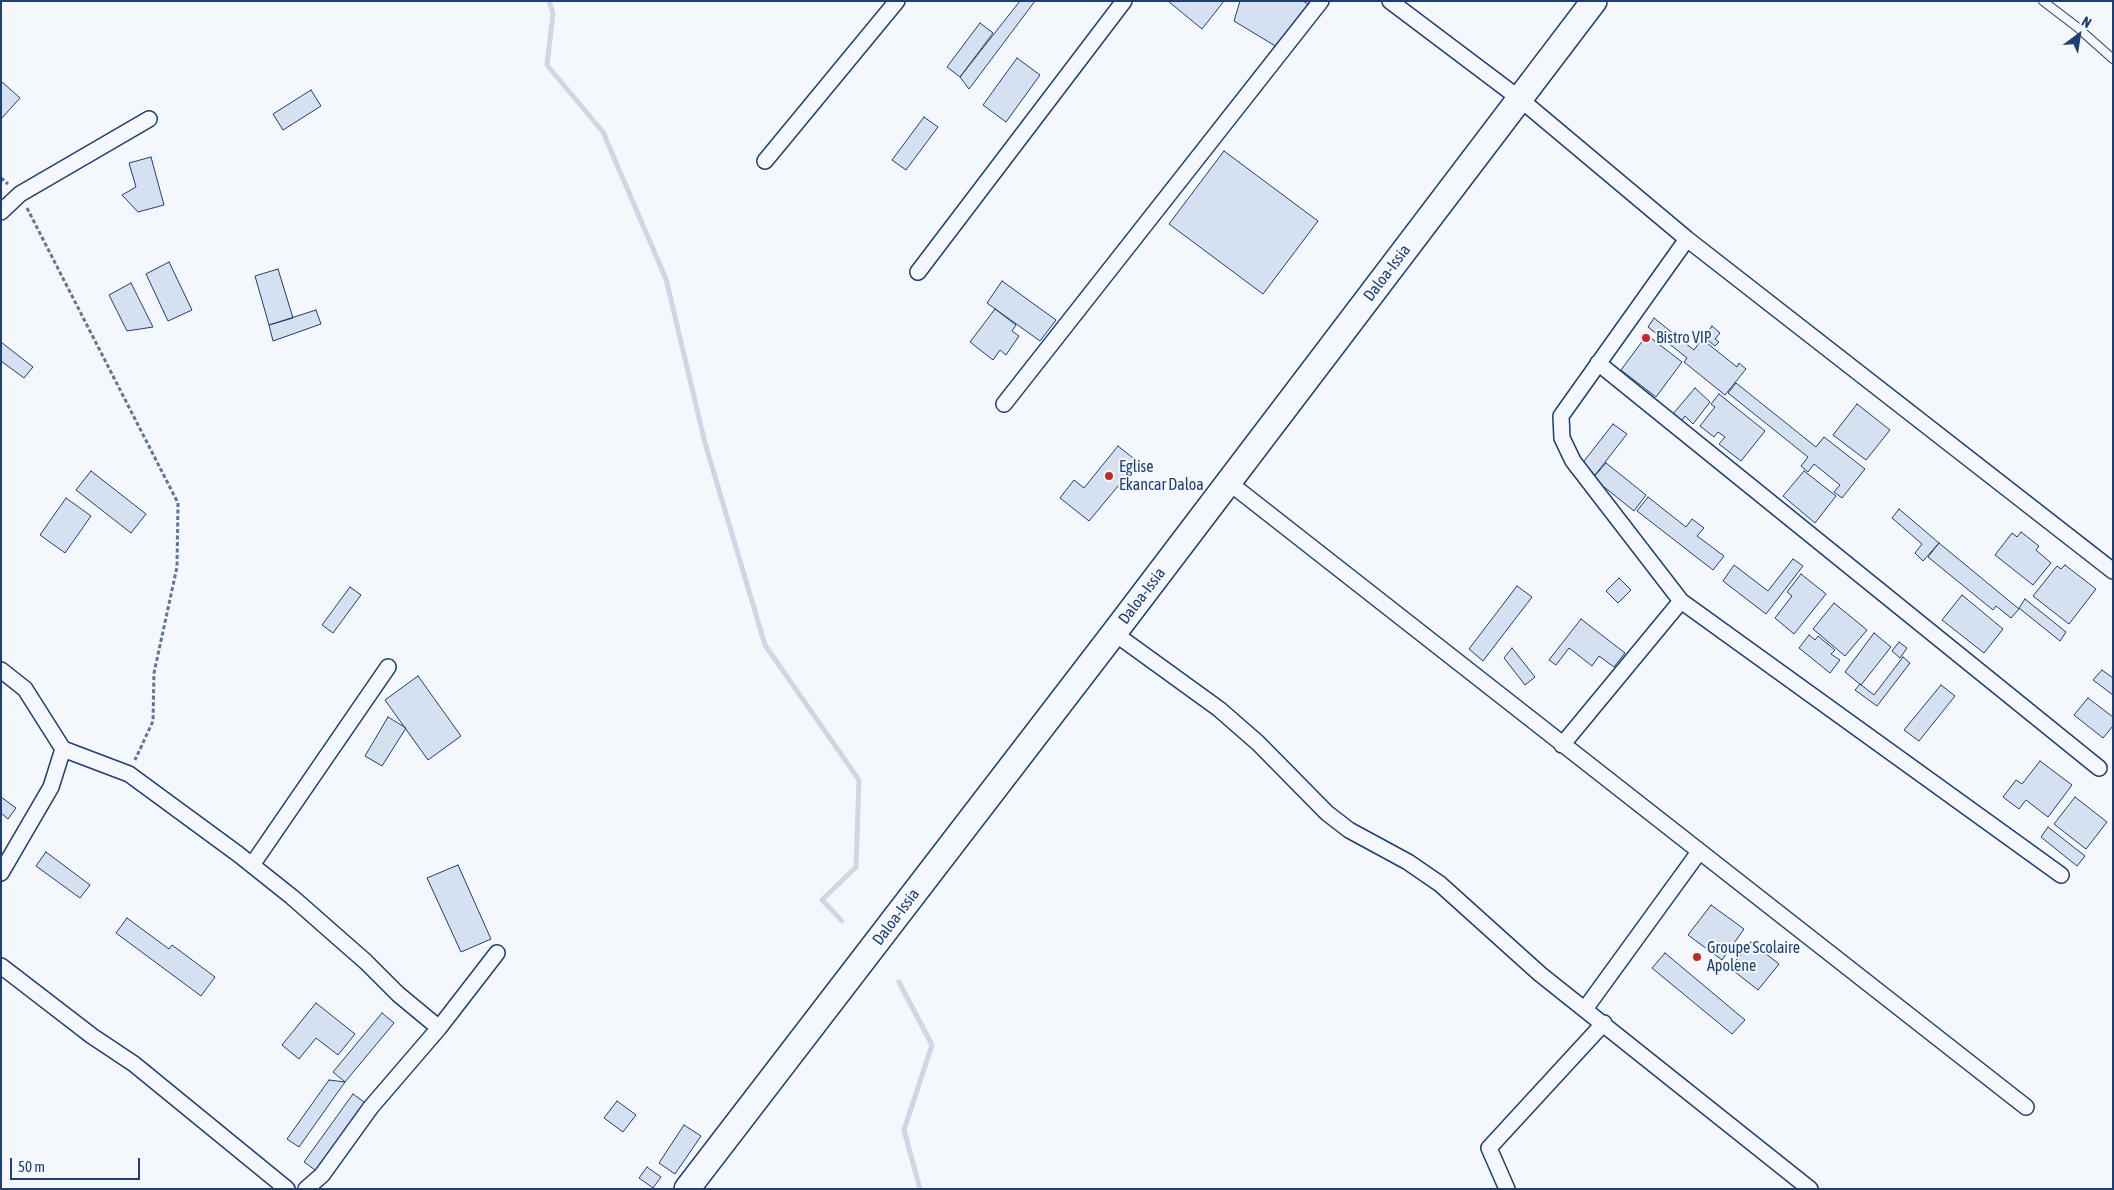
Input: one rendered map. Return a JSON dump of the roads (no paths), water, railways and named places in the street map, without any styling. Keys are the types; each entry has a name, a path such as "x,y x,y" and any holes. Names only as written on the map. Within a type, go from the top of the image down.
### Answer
{"main road":[{"name":"Daloa-Issia","path":"687,1189 1114,633 1227,481 1594,1"}],"street":[{"path":"765,161 897,1"},
{"path":"918,272 1124,1"},
{"path":"1004,404 1321,1"},
{"path":"1390,1 1520,100 1687,239 2113,571"},
{"path":"1,212 20,194 149,119"},
{"path":"1687,239 1562,416 1562,438 1572,461 1681,601 2061,875"},
{"path":"1598,363 2099,768"},
{"path":"1227,481 1562,745 2026,1106"},
{"path":"1562,745 1681,601"},
{"path":"1114,633 1219,709 1258,743 1327,813 1349,830 1408,862 1440,884 1540,974 1810,1189"},
{"path":"252,865 388,667"},
{"path":"1,670 25,688 63,749 129,774 252,865 292,896 366,962 398,994 439,1028"},
{"path":"1,873 52,786 63,749"},
{"path":"1585,1009 1699,852"},
{"path":"306,1189 322,1175 371,1107 439,1028 497,953"},
{"path":"1,966 92,1036 134,1064 287,1189"},
{"path":"1507,1189 1489,1148 1604,1024"}],"lane":[{"path":"2043,1 2077,27 2113,59"}],"waterway":[{"path":"549,1 553,13 547,65 603,132 666,279 705,443 765,645 859,780 856,867 822,900 842,921"},
{"path":"899,982 932,1045 904,1130 920,1189"}],"place":[{"name":"Bistro VIP","path":"1646,338"},
{"name":"Eglise Ekancar Daloa","path":"1109,476"},
{"name":"Groupe Scolaire Apolene","path":"1697,957"}]}
